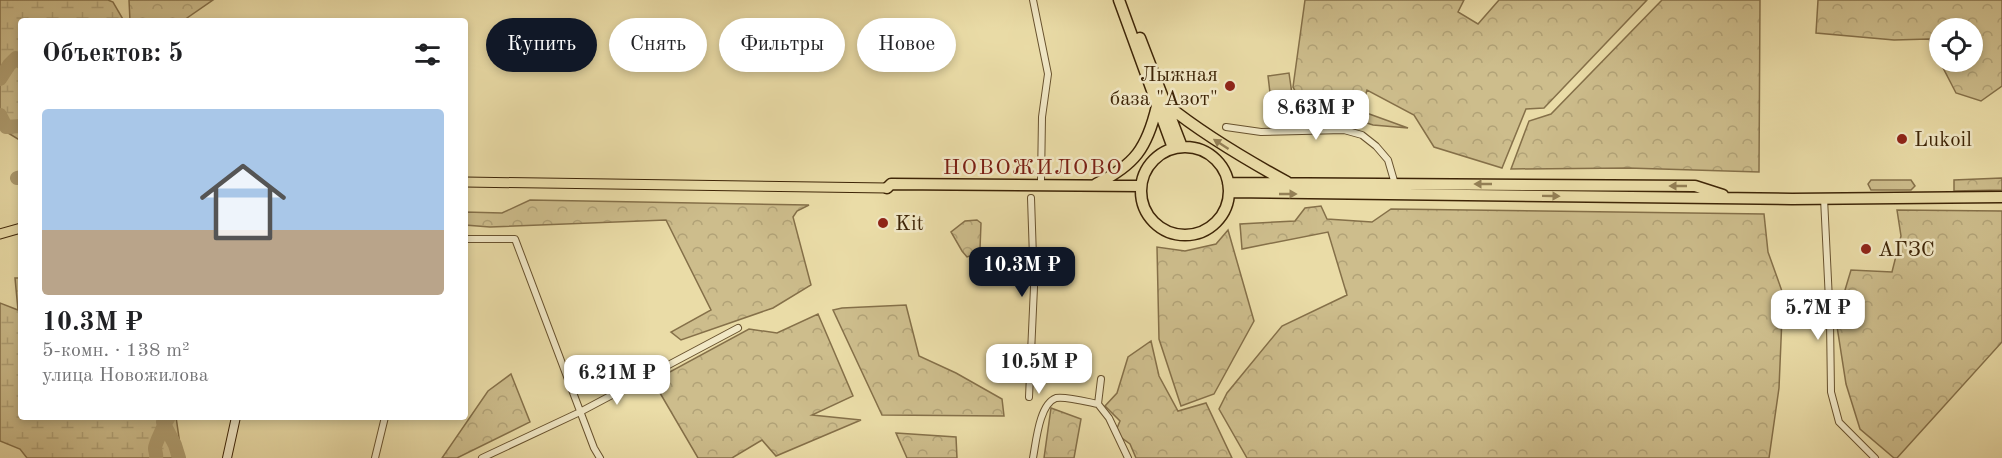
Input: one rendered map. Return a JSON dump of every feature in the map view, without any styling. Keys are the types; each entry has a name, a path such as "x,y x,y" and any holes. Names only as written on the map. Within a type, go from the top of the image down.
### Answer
{"highway":[{"path":"1119,0 1178,148"},
{"path":"1125,0 1161,105 1244,159 1290,183"},
{"path":"1092,185 1120,172 1139,152 1152,129 1161,105"},
{"path":"1178,148 1202,150 1214,158 1223,169 1229,187 1224,211 1215,223 1203,231 1182,235 1168,232 1150,219 1143,206 1141,189 1149,164 1160,154 1178,148"},
{"path":"1229,187 1290,183 1695,186 1734,198"},
{"path":"887,188 891,184 1092,185 1141,189"},
{"path":"1229,187 1734,198 2002,197"},
{"path":"887,188 1141,189"}],"main road":[{"path":"468,182 887,188"},
{"path":"0,234 18,229"}],"street":[{"path":"1033,0 1048,74 1042,117 1041,180"},
{"path":"1226,127 1261,132 1344,130 1362,135 1388,160 1395,184"},
{"path":"1029,397 1034,287 1031,198"},
{"path":"1824,198 1831,392 1839,422 1875,458"},
{"path":"468,239 515,239 580,412 600,458"},
{"path":"482,458 580,412 738,328"},
{"path":"1101,379 1098,404 1108,418 1128,458"},
{"path":"1033,458 1041,418 1048,403 1056,398 1063,398 1098,404"},
{"path":"227,458 235,420"},
{"path":"375,458 384,420"}],"green space":[{"path":"0,0 108,0 113,2 122,18 18,18 18,139 0,128"},
{"path":"129,0 213,0 187,18 130,18"},
{"path":"1305,0 1464,0 1458,12 1478,24 1499,0 1647,0 1544,108 1526,109 1502,168 1434,147 1414,115 1367,90 1361,111 1408,128 1373,125 1342,115 1308,114 1293,87"},
{"path":"1662,0 1760,0 1759,172 1628,168 1511,169 1529,121 1551,114"},
{"path":"1818,0 2002,0 2002,86 1981,101 1956,93 1945,72 1983,72 1983,18 1929,18 1929,39 1894,40 1816,33"},
{"path":"1289,73 1295,115 1273,118 1268,76"},
{"path":"2002,178 2002,190 1954,191 1954,180"},
{"path":"1871,180 1911,180 1915,186 1911,190 1871,190 1868,184"},
{"path":"530,200 809,205 797,211 793,217 811,285 773,308 681,340 671,332 711,310 666,220 490,227 468,225 468,212 502,213"},
{"path":"1321,206 1327,219 1372,222 1391,209 1764,214 1768,252 1783,294 1779,388 1769,458 1247,458 1219,409 1227,393 1282,326 1347,295 1328,232 1242,249 1240,224 1295,221 1305,208"},
{"path":"1897,210 2002,211 2002,342 1897,458 1894,458 1860,429 1846,384 1836,320 1851,270 1892,272 1901,236"},
{"path":"977,220 981,223 980,249 976,254 967,257 951,232 965,221"},
{"path":"1228,230 1254,321 1214,394 1181,406 1159,339 1157,247 1185,251 1216,244"},
{"path":"15,278 18,278 18,310"},
{"path":"0,303 18,310 18,420 176,420 182,458 27,458 20,449 0,441"},
{"path":"906,305 919,356 956,373 1002,399 1004,416 882,415 833,310"},
{"path":"818,314 853,396 812,415 861,420 776,456 762,440 732,458 698,458 653,381 749,329 777,333"},
{"path":"1151,341 1159,376 1178,411 1206,403 1232,458 1136,458 1130,444 1115,433 1120,421 1105,406 1117,393 1128,357"},
{"path":"511,374 530,422 457,458 442,458 488,391"},
{"path":"1051,408 1081,419 1074,458 1044,458"},
{"path":"896,433 956,437 957,458 907,458"}],"waterway":[{"path":"0,79 9,65 16,58 18,60"},
{"path":"0,115 6,127 18,126"},
{"path":"156,458 155,446 168,420"},
{"path":"163,422 179,458"}],"place":[{"name":"Лыжная база \"Азот\"","path":"1230,86"},
{"name":"Lukoil","path":"1902,139"},
{"name":"Kit","path":"883,223"},
{"name":"АГЗС","path":"1866,249"}],"district":[{"name":"НОВОЖИЛОВО","path":"1033,166"}]}
